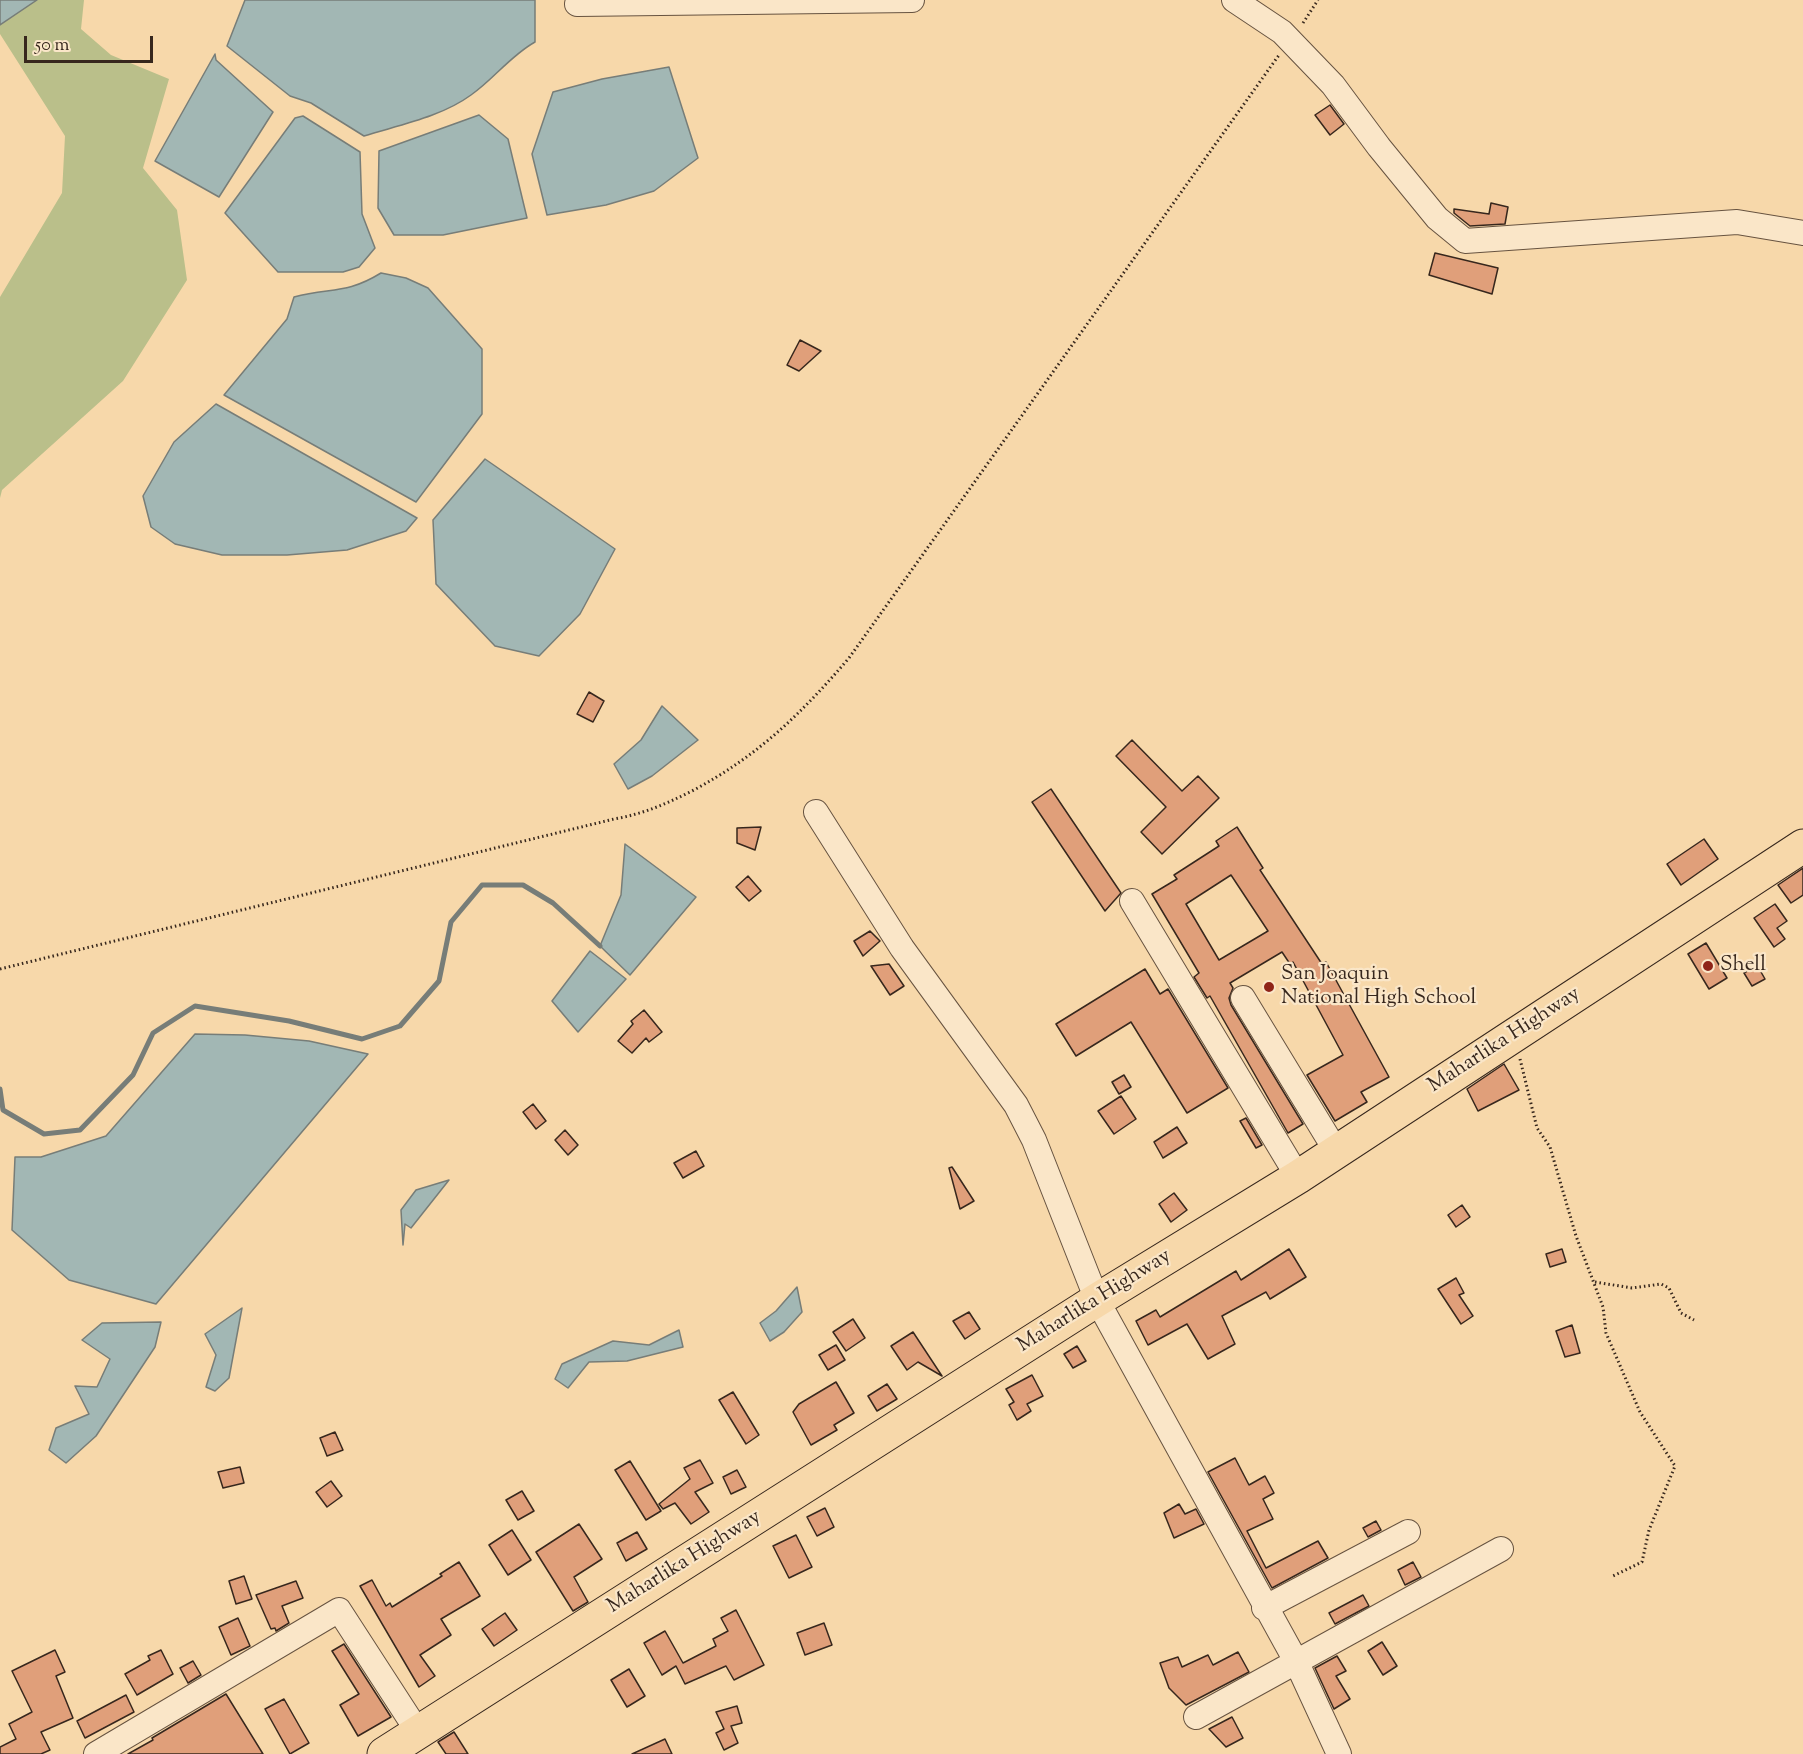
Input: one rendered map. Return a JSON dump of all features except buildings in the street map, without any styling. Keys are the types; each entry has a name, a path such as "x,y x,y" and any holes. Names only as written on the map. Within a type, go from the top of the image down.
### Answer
{"highway":[{"name":"Maharlika Highway","path":"384,1754 1097,1300 1298,1177 1803,846"}],"street":[{"path":"577,4 912,0"},
{"path":"1234,0 1291,41 1334,85 1379,147 1437,218 1465,241 1737,222 1803,233"},
{"path":"816,812 902,948 1016,1105 1034,1140 1097,1300 1264,1608 1297,1663 1339,1754"},
{"path":"1132,902 1298,1177"},
{"path":"1243,998 1336,1151"},
{"path":"1264,1608 1408,1532"},
{"path":"1196,1717 1501,1549"},
{"path":"96,1754 339,1610 418,1732"}],"path":[{"path":"0,969 614,819 641,815 713,780 749,758 787,727 849,658 1195,171 1291,41 1318,0"},
{"path":"1514,1035 1537,1128 1550,1147 1575,1236 1604,1307 1606,1333 1640,1412 1675,1466 1649,1530 1642,1562 1613,1576"},
{"path":"1595,1282 1632,1288 1661,1284 1669,1287 1681,1312 1694,1320"}],"green space":[{"path":"34,0 84,0 81,29 111,55 169,79 143,168 177,210 187,280 123,381 2,490 0,498 0,297 62,193 65,136 0,34 0,24"}],"shaded area":[{"path":"0,0 37,0 0,25"},
{"path":"245,0 535,0 535,42 459,103 419,120 364,136 311,103 290,96 227,46"},
{"path":"215,54 216,60 273,112 219,197 155,161"},
{"path":"669,67 698,158 654,191 606,205 547,215 532,154 553,92 602,79"},
{"path":"479,115 508,139 527,218 443,235 394,235 378,208 379,151"},
{"path":"303,116 360,152 362,214 375,248 359,267 343,272 278,272 225,213 295,118"},
{"path":"381,273 406,278 428,288 482,349 482,414 416,502 224,395 287,319 294,297 347,288"},
{"path":"216,404 417,518 406,531 347,550 287,555 222,555 175,544 151,527 143,496 174,442"},
{"path":"485,459 615,549 580,614 539,656 495,646 436,584 433,520"},
{"path":"662,706 698,740 652,776 628,789 614,764 641,740"},
{"path":"625,844 696,897 630,975 600,946 621,895"},
{"path":"590,951 626,979 578,1032 552,1001"},
{"path":"195,1034 245,1035 309,1041 368,1054 156,1304 69,1280 12,1230 15,1157 41,1157 106,1136"},
{"path":"449,1180 411,1228 405,1224 403,1245 401,1210 416,1190"},
{"path":"797,1287 802,1312 784,1332 770,1341 760,1323 776,1311"},
{"path":"242,1308 229,1378 215,1391 206,1387 216,1355 205,1334"},
{"path":"161,1322 155,1347 96,1436 66,1463 49,1450 56,1428 89,1414 75,1386 97,1387 110,1359 82,1340 102,1323"},
{"path":"679,1330 683,1347 627,1361 589,1362 568,1388 555,1379 562,1364 613,1341 649,1345"}],"waterway":[{"path":"0,1089 3,1110 44,1134 80,1130 133,1075 153,1033 195,1006 289,1021 362,1039 400,1026 439,981 451,922 482,885 523,885 553,903 600,946"}],"place":[{"name":"Shell","path":"1708,966"},
{"name":"San Joaquin National High School","path":"1269,987"}]}
